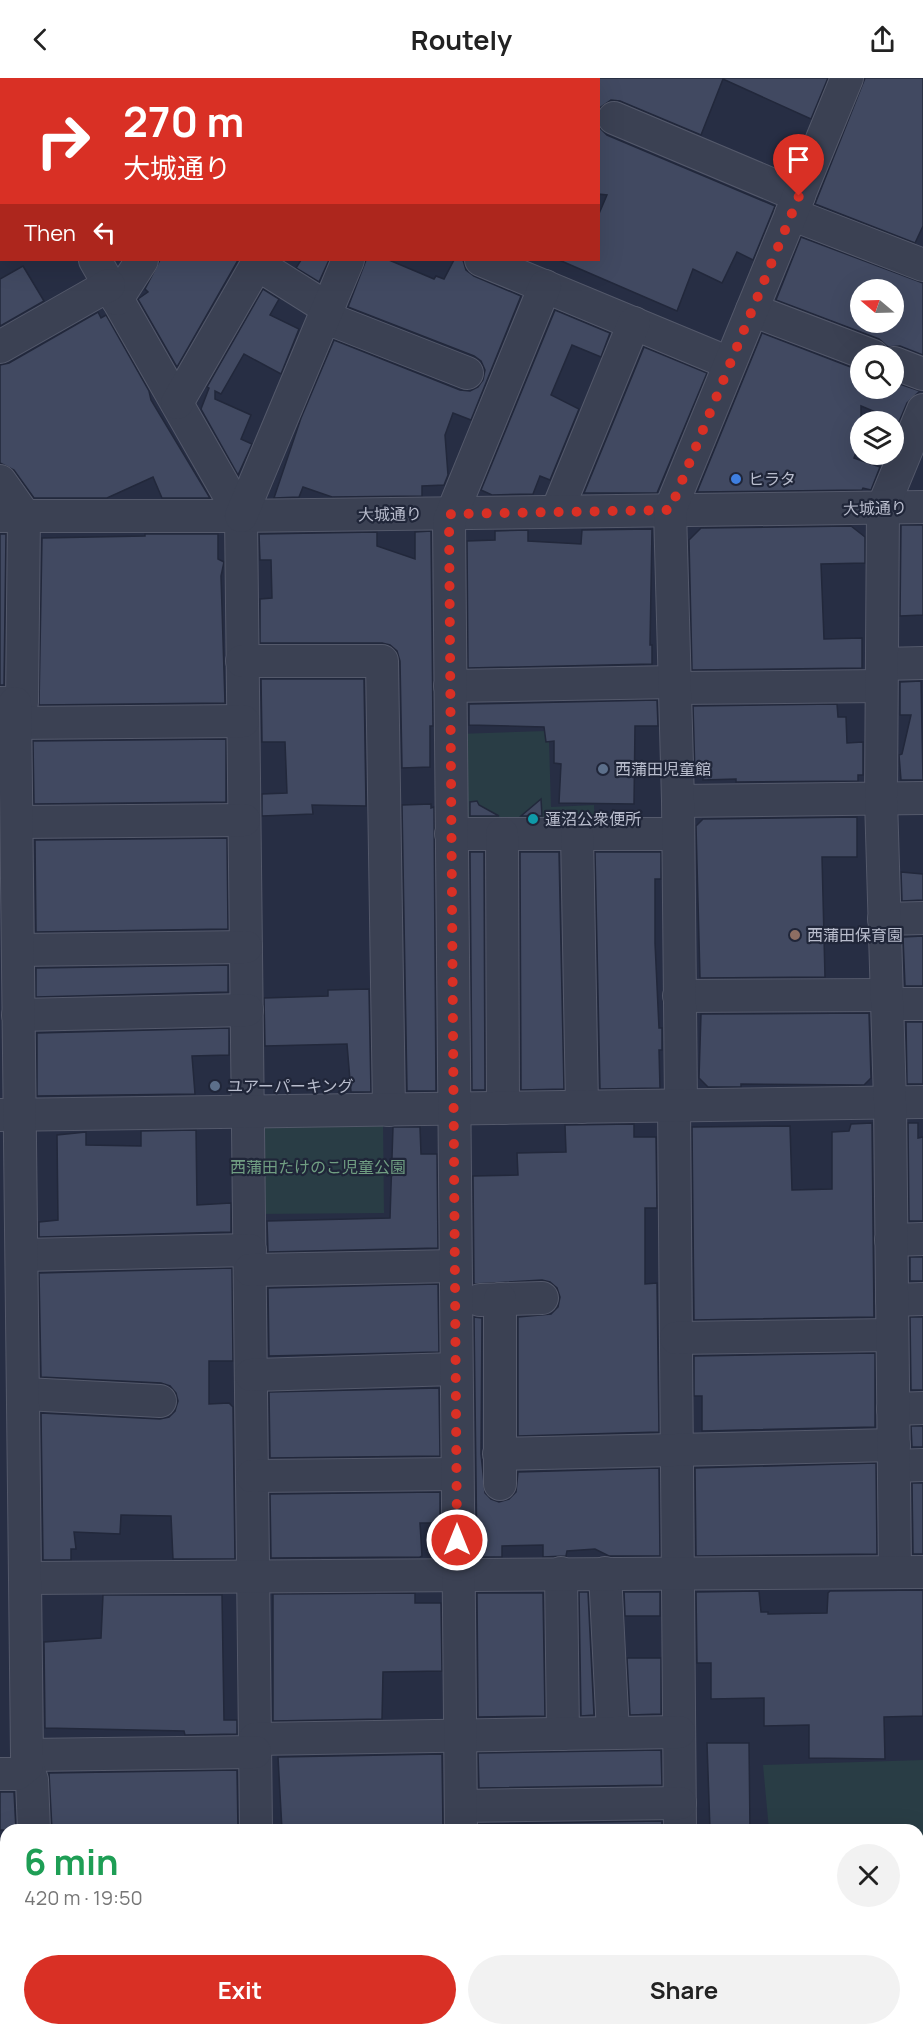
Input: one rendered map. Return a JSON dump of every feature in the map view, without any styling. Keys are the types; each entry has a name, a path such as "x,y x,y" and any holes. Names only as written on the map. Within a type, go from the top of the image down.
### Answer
{"street":[{"path":"545,286 449,520 461,1818 680,1816 676,1338 678,801 670,510 847,78"},
{"path":"614,118 923,265"},
{"path":"0,347 140,261"},
{"path":"256,1824 246,947 250,899 244,820 241,516 348,261"},
{"path":"483,261 729,363"},
{"path":"177,403 257,264 326,313 466,373"},
{"path":"107,281 241,516"},
{"path":"752,310 850,347"},
{"path":"557,512 634,323"},
{"path":"904,367 923,374"},
{"path":"26,1578 909,1572 904,1459 908,1409 892,1335 890,1102 881,799 883,507 923,410"},
{"path":"0,480 12,516 22,702 10,709"},
{"name":"大城通り","path":"12,516 451,514 923,507"},
{"path":"242,661 382,661 389,1110"},
{"path":"450,686 675,685 882,675 923,663"},
{"path":"10,709 243,721"},
{"path":"10,709 18,822 18,1015 10,1114 22,1255 25,1394 26,1578 18,1765 32,1780 34,1824"},
{"path":"678,801 923,798"},
{"path":"18,822 244,820"},
{"path":"451,834 678,834"},
{"path":"502,834 503,1108"},
{"path":"577,834 582,1107"},
{"path":"884,919 923,918"},
{"path":"18,950 246,947"},
{"path":"679,996 887,999 923,1004"},
{"path":"18,1015 247,1010"},
{"path":"10,1114 923,1102"},
{"path":"891,1240 923,1239"},
{"path":"22,1255 455,1266"},
{"path":"455,1301 542,1298"},
{"path":"500,1299 499,1469 677,1450 904,1459"},
{"path":"892,1300 923,1299"},
{"path":"676,1338 892,1335"},
{"path":"251,1375 456,1369"},
{"path":"25,1394 160,1401"},
{"path":"252,1476 457,1474"},
{"path":"561,1573 563,1734"},
{"path":"605,1573 613,1733"},
{"path":"18,1765 255,1746 460,1735 679,1732"}],"green space":[{"path":"545,731 546,741 549,742 551,807 594,805 595,827 458,831 456,734"},
{"name":"西蒲田たけのこ児童公園","path":"383,1120 384,1213 254,1214 253,1122"},
{"path":"923,1760 923,1824 768,1824 763,1765"}],"building":[{"path":"600,78 828,78 811,119 723,79 701,135 620,101 611,100 600,108"},
{"path":"865,78 923,78 923,226 915,243 815,204"},
{"path":"600,128 607,135 775,206 753,260 737,252 722,283 693,269 677,311 561,261 600,261 600,211 607,195 600,194"},
{"path":"801,237 923,283 923,355 904,348 904,345 886,345 879,339 863,333 904,333 904,279 850,279 850,328 776,300"},
{"path":"159,261 237,261 177,367 138,299 148,292 145,289"},
{"path":"300,261 329,261 319,282 296,268"},
{"path":"366,261 391,261 434,279 436,276 444,279 453,261 463,261 466,270 474,276 521,296 471,420 453,413 445,435 448,475 444,485 422,486 422,496 332,497 303,487 299,497 274,498 301,418 334,340 460,390 470,391 478,387 483,380 485,370 481,361 474,356 348,307"},
{"path":"23,266 44,301 0,326 0,279"},
{"path":"263,289 279,299 270,315 299,329 281,374 244,354 221,394 215,391 215,399 251,415 241,439 252,444 238,475 201,409 209,388 207,387"},
{"path":"555,310 610,333 601,357 572,345 551,395 579,409 550,480 540,476 533,494 492,495 481,490"},
{"path":"98,312 101,318 106,315 149,391 151,400 210,498 162,498 153,477 107,498 34,498 14,470 0,463 0,365 9,363"},
{"path":"762,333 850,367 850,399 904,399 904,385 920,391 907,403 904,411 873,411 861,406 861,411 850,411 850,465 880,467 871,490 863,488 862,490 697,492"},
{"path":"644,347 707,373 657,493 584,493"},
{"path":"901,525 923,525 923,615 900,616"},
{"path":"851,526 865,537 865,563 821,564 824,639 862,638 862,668 692,670 689,540 701,528"},
{"path":"652,529 650,645 652,645 652,664 468,668 467,541 495,540 495,531 528,530 528,541 581,544 582,530"},
{"path":"431,531 433,726 430,726 430,767 402,768 400,661 397,651 390,645 382,643 260,643 260,599 272,598 271,560 260,560 259,534 377,532 377,546 415,559 415,532"},
{"path":"0,534 6,534 4,685 0,685"},
{"path":"145,534 218,534 218,559 224,562 221,576 225,703 39,705 42,538 145,536"},
{"path":"261,679 364,679 366,806 312,805 313,814 262,816 262,794 287,793 285,742 262,742"},
{"path":"921,681 923,780 901,780 899,755 902,754 911,715 900,715 900,682"},
{"path":"657,700 658,726 635,726 634,804 559,803 561,764 554,763 554,741 546,742 544,727 469,725 469,704"},
{"path":"837,704 838,717 846,717 847,743 863,742 863,775 858,775 858,781 736,782 736,779 703,780 703,775 695,775 693,706"},
{"path":"226,739 226,802 34,804 33,741"},
{"path":"541,799 542,816 521,816"},
{"path":"477,801 479,805 499,816 470,816 470,802"},
{"path":"431,804 431,808 434,807 436,1091 407,1091 402,805"},
{"path":"857,817 857,857 822,857 825,977 700,978 696,826 703,819"},
{"path":"227,838 228,929 36,932 35,840"},
{"path":"470,852 484,852 485,1090 472,1090"},
{"path":"520,852 559,852 564,1089 521,1090"},
{"path":"595,852 661,852 661,879 655,879 655,943 659,1028 662,1028 662,1050 659,1050 660,1088 600,1089"},
{"path":"901,872 923,874 923,900 902,901"},
{"path":"923,936 923,986 905,986 903,937"},
{"path":"228,965 228,992 36,997 36,968"},
{"path":"369,989 371,1092 351,1092 347,1044 265,1046 264,998 328,996 328,990"},
{"path":"869,1013 871,1078 864,1085 741,1084 741,1087 708,1087 699,1078 701,1014"},
{"path":"906,1022 923,1022 923,1084 907,1084"},
{"path":"229,1028 229,1055 192,1056 195,1094 37,1096 37,1033"},
{"path":"872,1123 874,1317 694,1320 692,1127 790,1126 792,1190 832,1189 832,1132 849,1131 851,1124"},
{"path":"908,1123 918,1123 918,1138 923,1137 923,1221 909,1221"},
{"path":"634,1124 634,1137 656,1137 657,1208 645,1208 645,1284 657,1283 659,1432 518,1436 518,1317 551,1314 558,1307 560,1297 557,1288 550,1282 542,1280 474,1284 473,1176 518,1175 517,1153 566,1152 565,1125"},
{"path":"393,1127 420,1127 421,1154 437,1154 438,1248 268,1252 267,1221 390,1218"},
{"path":"196,1130 197,1205 231,1203 231,1232 39,1237 39,1222 58,1220 57,1135 86,1132 86,1145 141,1146 141,1131"},
{"path":"910,1257 923,1257 923,1281 910,1281"},
{"path":"232,1268 233,1361 209,1361 209,1404 229,1403 233,1407 235,1559 173,1559 171,1516 121,1515 120,1534 74,1532 76,1549 71,1549 71,1560 43,1560 41,1413 160,1419 169,1417 175,1411 178,1401 176,1393 170,1386 161,1383 41,1377 39,1273"},
{"path":"438,1284 439,1352 269,1356 268,1288"},
{"path":"474,1317 482,1318 481,1454 485,1493 491,1499 499,1502 509,1499 516,1492 518,1472 659,1468 660,1556 609,1556 595,1549 567,1551 566,1556 543,1557 543,1545 502,1546 502,1557 477,1557"},
{"path":"910,1317 923,1317 923,1390 911,1390"},
{"path":"875,1353 875,1427 702,1431 702,1396 694,1396 694,1356"},
{"path":"439,1388 440,1456 270,1458 269,1392"},
{"path":"911,1426 923,1426 923,1447 912,1447"},
{"path":"876,1463 877,1554 696,1556 695,1468"},
{"path":"912,1483 923,1483 923,1554 913,1554"},
{"path":"440,1492 440,1523 420,1523 422,1556 420,1557 271,1558 270,1494"},
{"path":"923,1590 923,1716 884,1717 885,1759 809,1758 809,1725 764,1726 764,1698 711,1699 711,1663 697,1663 696,1592 759,1591 761,1612 768,1612 768,1614 827,1613 830,1591"},
{"path":"579,1592 588,1592 594,1715 581,1716"},
{"path":"624,1592 660,1592 660,1616 625,1616"},
{"path":"415,1593 415,1603 441,1603 442,1671 383,1672 382,1719 273,1721 273,1594"},
{"path":"477,1593 543,1593 545,1716 478,1717"},
{"path":"103,1595 222,1595 224,1720 237,1720 237,1734 185,1735 184,1731 45,1728 44,1642 101,1638"},
{"path":"627,1658 661,1658 661,1714 630,1715"},
{"path":"707,1743 749,1743 750,1824 710,1824"},
{"path":"661,1750 662,1785 479,1788 478,1753"},
{"path":"442,1754 443,1824 282,1824 278,1757"},
{"path":"237,1770 238,1824 52,1824 49,1773"},
{"path":"0,1792 14,1792 16,1824 0,1824"},
{"path":"662,1821 662,1824 479,1824"}],"place":[{"name":"ヒラタ","path":"736,479"},
{"name":"西蒲田児童館","path":"603,769"},
{"name":"蓮沼公衆便所","path":"533,819"},
{"name":"西蒲田保育園","path":"795,935"},
{"name":"ユアーパーキング","path":"215,1086"}],"route":[{"path":"457,1540 449,520 451,514 670,510 799,196"}]}
